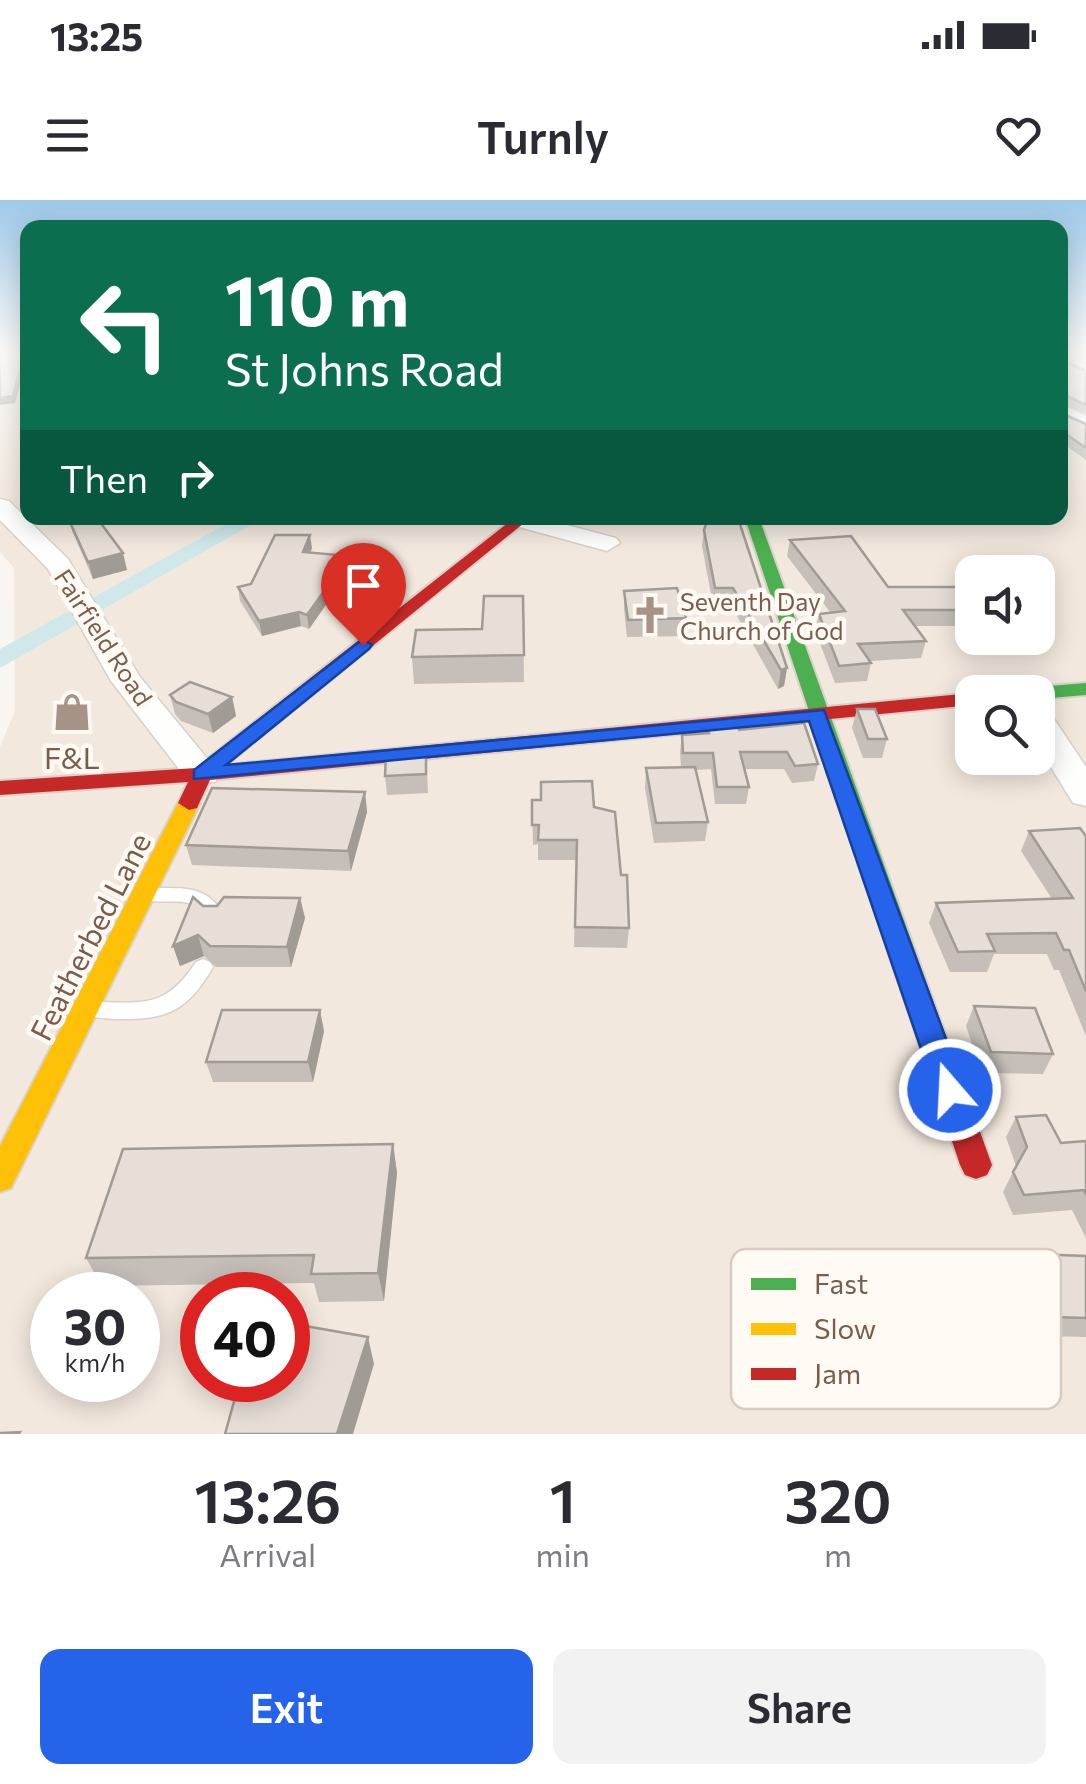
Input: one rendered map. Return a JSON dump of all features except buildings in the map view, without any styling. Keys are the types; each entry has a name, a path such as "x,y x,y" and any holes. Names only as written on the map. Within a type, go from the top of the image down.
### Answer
{"street":[{"name":"Fairfield Road","path":"0,506 59,565 127,681 202,774"},
{"path":"202,774 513,525"},
{"path":"546,525 607,543"},
{"path":"754,525 976,1165"},
{"path":"1055,692 1086,689"},
{"path":"0,788 202,774 955,701"},
{"path":"1055,747 1086,795"},
{"name":"Featherbed Lane","path":"0,1178 146,896 202,774"}],"lane":[{"path":"146,896 194,895 210,904 216,917"},
{"path":"87,1010 153,1011 177,1003 203,967"}],"shaded area":[{"path":"0,411 20,411 20,525 1068,525 1068,411 1086,411 1086,1434 0,1434 0,747 15,711 14,568 0,552"}],"waterway":[{"path":"0,660 240,525"}],"traffic: fast":[{"path":"754,525 918,998"},
{"path":"1055,692 1086,689"}],"traffic: slow":[{"path":"0,1178 189,803"}],"traffic: jam":[{"path":"189,803 202,774 514,525"},
{"path":"0,788 202,774 955,701"},
{"path":"918,998 976,1165"}],"place":[{"name":"Seventh Day Church of God","path":"650,615"},
{"name":"F&L","path":"72,712"}],"route":[{"path":"363,645 202,774 817,714 950,1090"}]}
